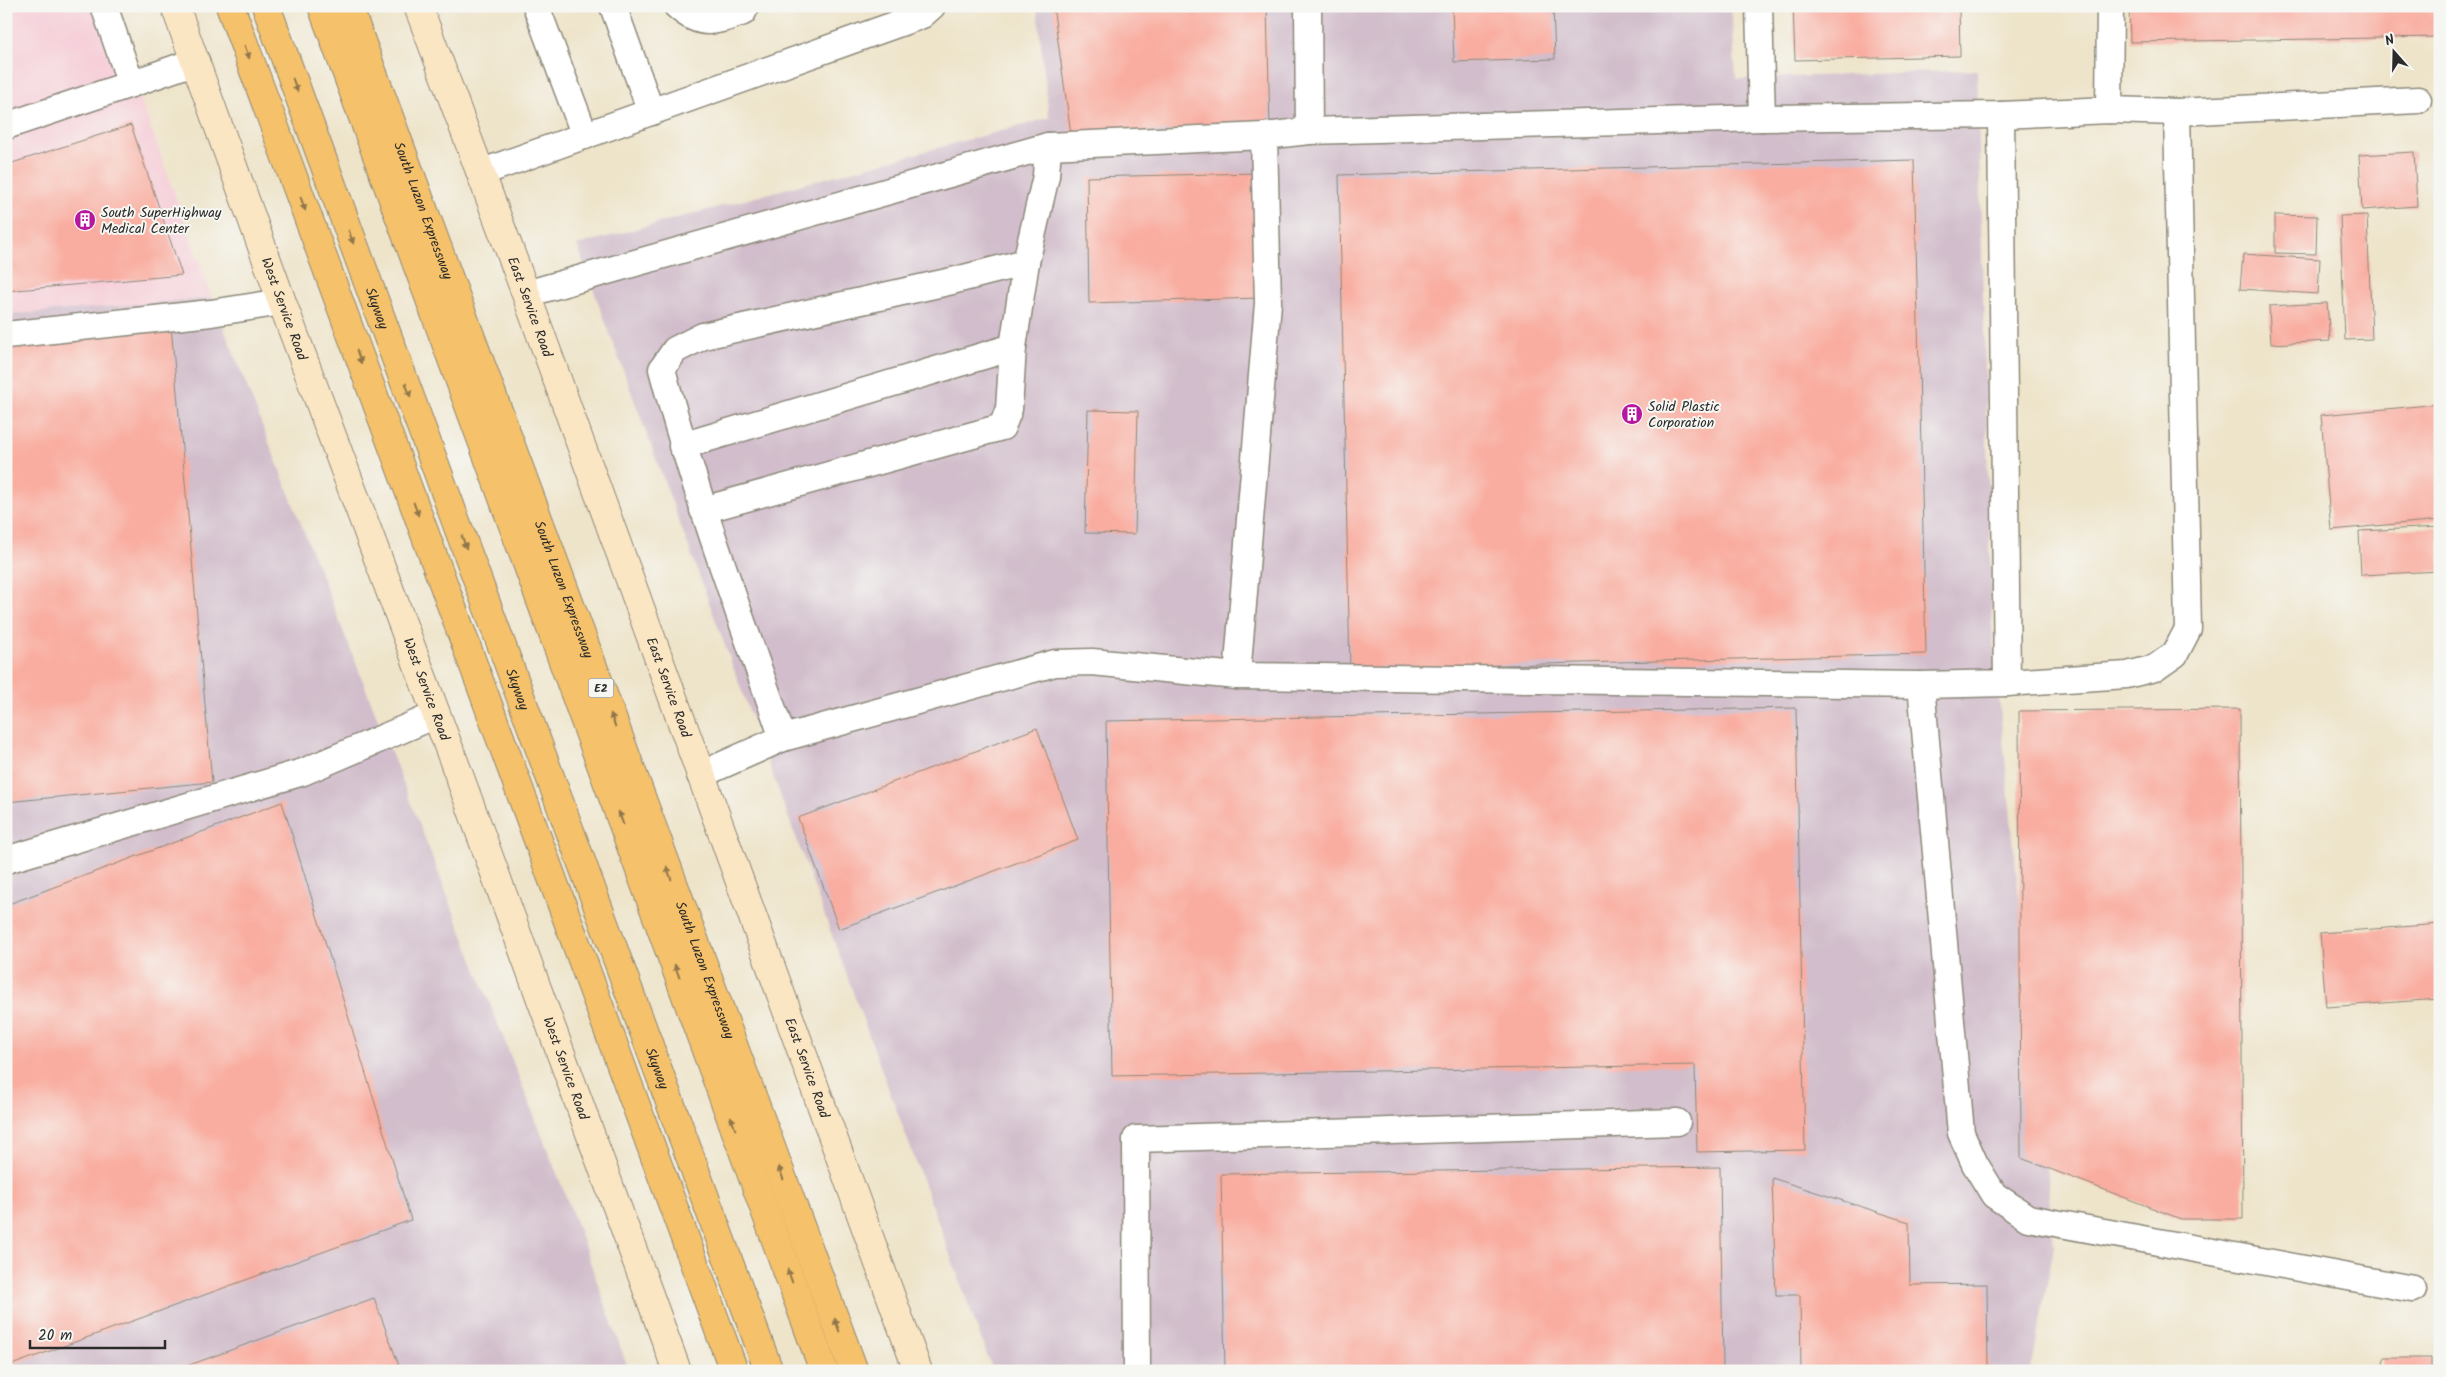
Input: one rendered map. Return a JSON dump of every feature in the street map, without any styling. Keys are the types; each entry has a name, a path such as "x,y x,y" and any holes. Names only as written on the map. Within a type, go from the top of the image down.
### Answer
{"highway":[{"path":"230,6 734,1371"},
{"name":"Skyway","path":"266,6 769,1371"},
{"name":"E2","path":"322,6 824,1371"},
{"name":"South Luzon Expressway","path":"348,6 854,1371"}],"main road":[{"name":"West Service Road","path":"175,6 282,302 677,1371"},
{"name":"East Service Road","path":"418,6 526,294 918,1371"}],"lane":[{"path":"104,6 132,84"},
{"path":"536,6 585,136"},
{"path":"613,6 651,112"},
{"path":"677,6 689,17 716,22 743,12 746,6"},
{"path":"480,172 536,154 651,112 897,15 922,15 932,6"},
{"path":"1308,6 1309,131"},
{"path":"1759,6 1762,118"},
{"path":"2109,110 2110,6"},
{"path":"6,126 196,61"},
{"path":"526,294 1048,146 1264,136 1309,131 1762,118 2001,115 2109,110 2178,112 2418,100"},
{"path":"700,775 783,738 1055,663 1092,662 1237,676 1921,685 2007,683 2127,675 2155,668 2175,654 2188,629 2178,112"},
{"path":"2001,115 2007,683"},
{"path":"1237,676 1268,303 1264,136"},
{"path":"703,510 1002,427 1010,409 1013,347 1026,262 1046,176 1048,146"},
{"path":"783,738 682,446 662,369 675,350 703,336 952,281 1026,262"},
{"path":"6,334 211,313 282,302"},
{"path":"682,446 1013,347"},
{"path":"1921,685 1961,1133 1975,1164 1994,1195 2028,1218 2413,1289"},
{"path":"6,860 303,772 436,715"},
{"path":"1137,1371 1136,1140 1677,1122"}],"shaded area":[{"path":"6,6 107,6 212,298 6,315"},
{"path":"1037,6 1731,6 1736,79 1977,70 1992,629 2054,1246 2031,1371 993,1371 577,245 1049,118"},
{"path":"212,298 574,1217 629,1371 6,1371 6,315"}],"building":[{"path":"1053,6 1267,6 1270,128 1071,134"},
{"path":"1452,6 1553,6 1555,59 1454,62"},
{"path":"1793,6 1959,6 1960,56 1795,60"},
{"path":"2129,6 2440,6 2440,37 2130,42"},
{"name":"South SuperHighway Medical Center","path":"131,125 182,275 6,291 6,165"},
{"path":"2414,152 2417,206 2362,210 2359,155"},
{"name":"Solid Plastic Corporation","path":"1914,160 1926,654 1350,669 1339,175"},
{"path":"1258,173 1261,298 1089,303 1087,177"},
{"path":"2275,215 2317,216 2316,254 2275,253"},
{"path":"2367,215 2372,339 2345,340 2340,216"},
{"path":"2243,254 2320,259 2318,294 2240,289"},
{"path":"2327,303 2330,341 2271,344 2269,306"},
{"path":"171,326 212,782 6,802 6,341"},
{"path":"2440,404 2440,520 2331,530 2321,415"},
{"path":"1088,410 1138,411 1135,534 1085,533"},
{"path":"2440,527 2440,571 2361,575 2359,531"},
{"path":"1796,708 1805,1150 1697,1152 1695,1065 1112,1076 1106,721"},
{"path":"2240,709 2243,1219 2181,1219 2021,1158 2019,711"},
{"path":"1037,728 1078,840 839,929 798,818"},
{"path":"282,802 411,1220 6,1367 6,905"},
{"path":"2440,924 2440,999 2326,1007 2320,933"},
{"path":"1720,1167 1723,1371 1225,1371 1221,1174"},
{"path":"1772,1178 1909,1222 1910,1285 1987,1284 1988,1371 1801,1371 1800,1295 1776,1295"},
{"path":"374,1298 401,1371 173,1371"},
{"path":"2383,1358 2431,1358 2431,1371 2384,1371"}],"place":[{"name":"South SuperHighway Medical Center","path":"85,220"},
{"name":"Solid Plastic Corporation","path":"1632,414"}]}
